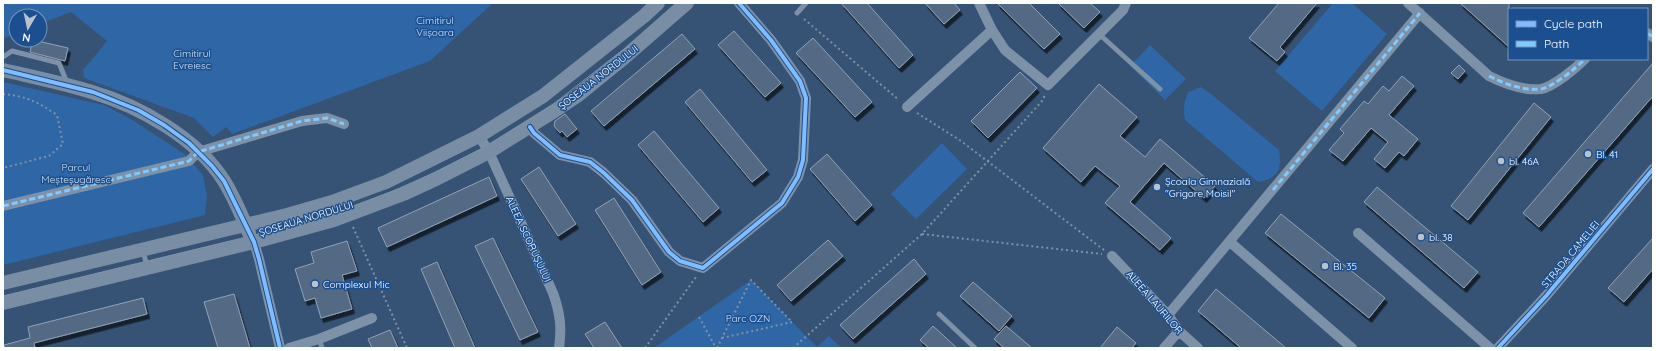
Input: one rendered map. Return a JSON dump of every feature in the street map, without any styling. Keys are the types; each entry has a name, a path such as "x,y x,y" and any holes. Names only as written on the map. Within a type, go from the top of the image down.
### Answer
{"main road":[{"name":"ȘOSEAUA NORDULUI","path":"3,283 246,225 332,202 386,182 478,136 543,96 644,16 658,3"},
{"name":"ȘOSEAUA NORDULUI","path":"3,303 254,242 334,220 371,207 434,180 489,152 577,96 625,57 687,3"},
{"path":"3,70 93,92 138,110 164,125 189,143 212,166 224,181 254,242"}],"street":[{"path":"530,127 534,133 560,154 590,162 632,200 669,252 680,261 703,268 782,203 798,177 803,160 806,98 800,81 771,40 739,3"},
{"path":"979,3 992,30 1005,50 1048,85 1123,10 1126,3"},
{"path":"1408,3 1489,76 1505,84 1526,88 1542,88 1562,78 1584,60"},
{"path":"1168,315 1420,13"},
{"path":"907,107 992,30"},
{"path":"3,206 189,161 198,152 302,121 327,118 344,124"},
{"name":"ALEEA SCORUȘULUI","path":"478,136 489,152 554,293 560,312 561,334 559,348"},
{"name":"STRADA CAMELIEI","path":"1498,348 1546,296 1653,169"},
{"path":"1358,234 1490,348"},
{"path":"254,242 280,348"},
{"path":"1230,242 1352,348"},
{"name":"ALEEA LAURILOR","path":"1112,256 1168,315 1179,331 1198,348"},
{"path":"288,348 321,343 372,318"},
{"path":"1164,348 1179,331"}],"lane":[{"path":"796,13 806,3"},
{"path":"1099,34 1160,88"},
{"path":"3,57 12,51 60,63 68,86"},
{"path":"143,249 147,267"},
{"path":"939,314 975,348"}],"path":[{"path":"796,13 907,107 936,124 1112,256"},
{"path":"793,348 922,234 1043,100 1048,85"},
{"path":"3,94 22,96 40,104 57,115 63,144 49,156 3,168"},
{"path":"353,225 407,348"},
{"path":"922,234 1112,256"},
{"path":"645,348 703,268"},
{"path":"716,348 751,280 792,322 722,338"},
{"path":"699,317 716,348"}],"green space":[{"name":"Cimitirul Evreiesc","path":"3,3 493,3 430,61 232,134 226,127 213,137 194,118 84,78 83,70 107,41 71,12 48,21 48,8 8,8 8,37 3,39"},
{"path":"1333,3 1352,3 1387,34 1322,111 1275,71"},
{"path":"1150,45 1186,79 1165,100 1130,66"},
{"name":"Parcul Meșteșugăresc","path":"3,82 104,105 131,119 186,155 203,175 207,196 205,215 3,265"},
{"path":"1201,87 1279,150 1280,162 1278,172 1275,175 1271,178 1258,182 1185,120 1184,106 1188,92"},
{"path":"942,143 967,169 916,219 891,194"},
{"name":"Parc OZN","path":"751,280 817,347 829,336 841,348 654,348"}],"building":[{"path":"841,3 867,3 913,55 899,68"},
{"path":"925,3 954,3 960,10 944,24"},
{"path":"997,3 1029,3 1060,34 1044,49"},
{"path":"1058,3 1090,3 1100,12 1084,28"},
{"path":"1279,3 1317,3 1280,47 1285,52 1277,61 1249,38"},
{"path":"1460,3 1509,3 1508,46"},
{"path":"734,31 781,83 765,97 718,45"},
{"path":"682,34 695,49 604,126 591,111"},
{"path":"813,38 872,102 855,117 796,53"},
{"path":"48,43 68,48 65,61 30,52 31,48 48,48"},
{"name":"Bl. 41","path":"1653,63 1653,96 1539,227 1523,213"},
{"path":"1459,65 1465,71 1458,79 1451,73"},
{"path":"1020,72 1037,88 988,138 971,121"},
{"path":"1402,76 1414,86 1389,115 1418,139 1404,156 1399,152 1385,168 1374,159 1388,142 1371,128 1343,161 1329,150 1344,133 1340,129 1364,101 1368,104 1383,86 1389,91"},
{"path":"1099,84 1137,117 1120,136 1145,157 1160,139 1215,186 1204,198 1164,163 1130,202 1171,238 1160,250 1105,203 1120,186 1095,166 1081,182 1043,148"},
{"path":"700,89 767,170 752,182 685,102"},
{"name":"bl. 46A","path":"1534,103 1551,117 1468,220 1451,206"},
{"path":"565,114 577,129 567,137 562,131 560,133 554,126 555,121"},
{"path":"654,131 719,208 703,222 638,145"},
{"path":"827,154 872,205 855,221 810,169"},
{"path":"539,167 576,224 558,236 521,179"},
{"path":"489,177 497,196 387,247 378,228"},
{"name":"bl. 38","path":"1377,187 1478,272 1464,288 1364,202"},
{"path":"614,198 661,272 642,285 595,210"},
{"name":"Bl. 35","path":"1281,214 1385,298 1369,318 1265,233"},
{"path":"493,238 538,332 520,340 475,246"},
{"path":"1653,238 1653,269 1624,302 1608,288"},
{"path":"828,240 843,256 791,301 777,285"},
{"name":"Complexul Mic","path":"347,241 357,271 342,275 352,309 321,318 315,298 305,301 295,269 314,263 311,252"},
{"path":"914,259 926,274 853,339 840,325"},
{"path":"437,262 475,348 455,348 421,269"},
{"path":"973,282 1012,316 999,331 960,296"},
{"path":"1216,289 1286,348 1241,348 1198,311"},
{"path":"234,294 250,348 218,348 204,302"},
{"path":"143,298 147,314 34,343 35,348 5,348 4,345 30,338 28,327"},
{"path":"605,322 622,348 594,348 585,334"},
{"path":"933,326 957,348 929,348 920,340"},
{"path":"1006,326 1032,348 1004,348 994,339"},
{"path":"1117,327 1136,343 1132,348 1100,348"},
{"path":"390,330 398,348 372,348 368,339"}],"tram line":[{"path":"3,296 251,236 339,212 393,191 440,170 481,149 547,109 624,49 676,3"}],"marked path":[{"path":"1273,190 1420,13"},
{"path":"1648,34 1653,37"},
{"path":"1489,76 1514,86 1528,89 1541,89 1546,88 1558,81 1584,60"},
{"path":"3,206 189,161 198,152 302,121 327,118 344,124"}],"cycle path":[{"path":"530,127 534,133 560,155 590,162 604,173 632,200 669,252 680,261 703,268 782,203 798,177 803,160 806,98 800,81 771,40 739,3"},
{"path":"3,70 93,92 138,110 164,125 189,143 212,166 224,181 254,242 280,348"},
{"path":"1498,348 1546,296 1653,169"}],"place":[{"name":"Bl. 41","path":"1588,154"},
{"name":"bl. 46A","path":"1501,161"},
{"name":"Școala Gimnazială \"Grigore Moisil\"","path":"1157,187"},
{"name":"bl. 38","path":"1421,237"},
{"name":"Bl. 35","path":"1325,266"},
{"name":"Complexul Mic","path":"315,284"}],"park label":[{"name":"Cimitirul Viișoara","path":"435,26"}]}
